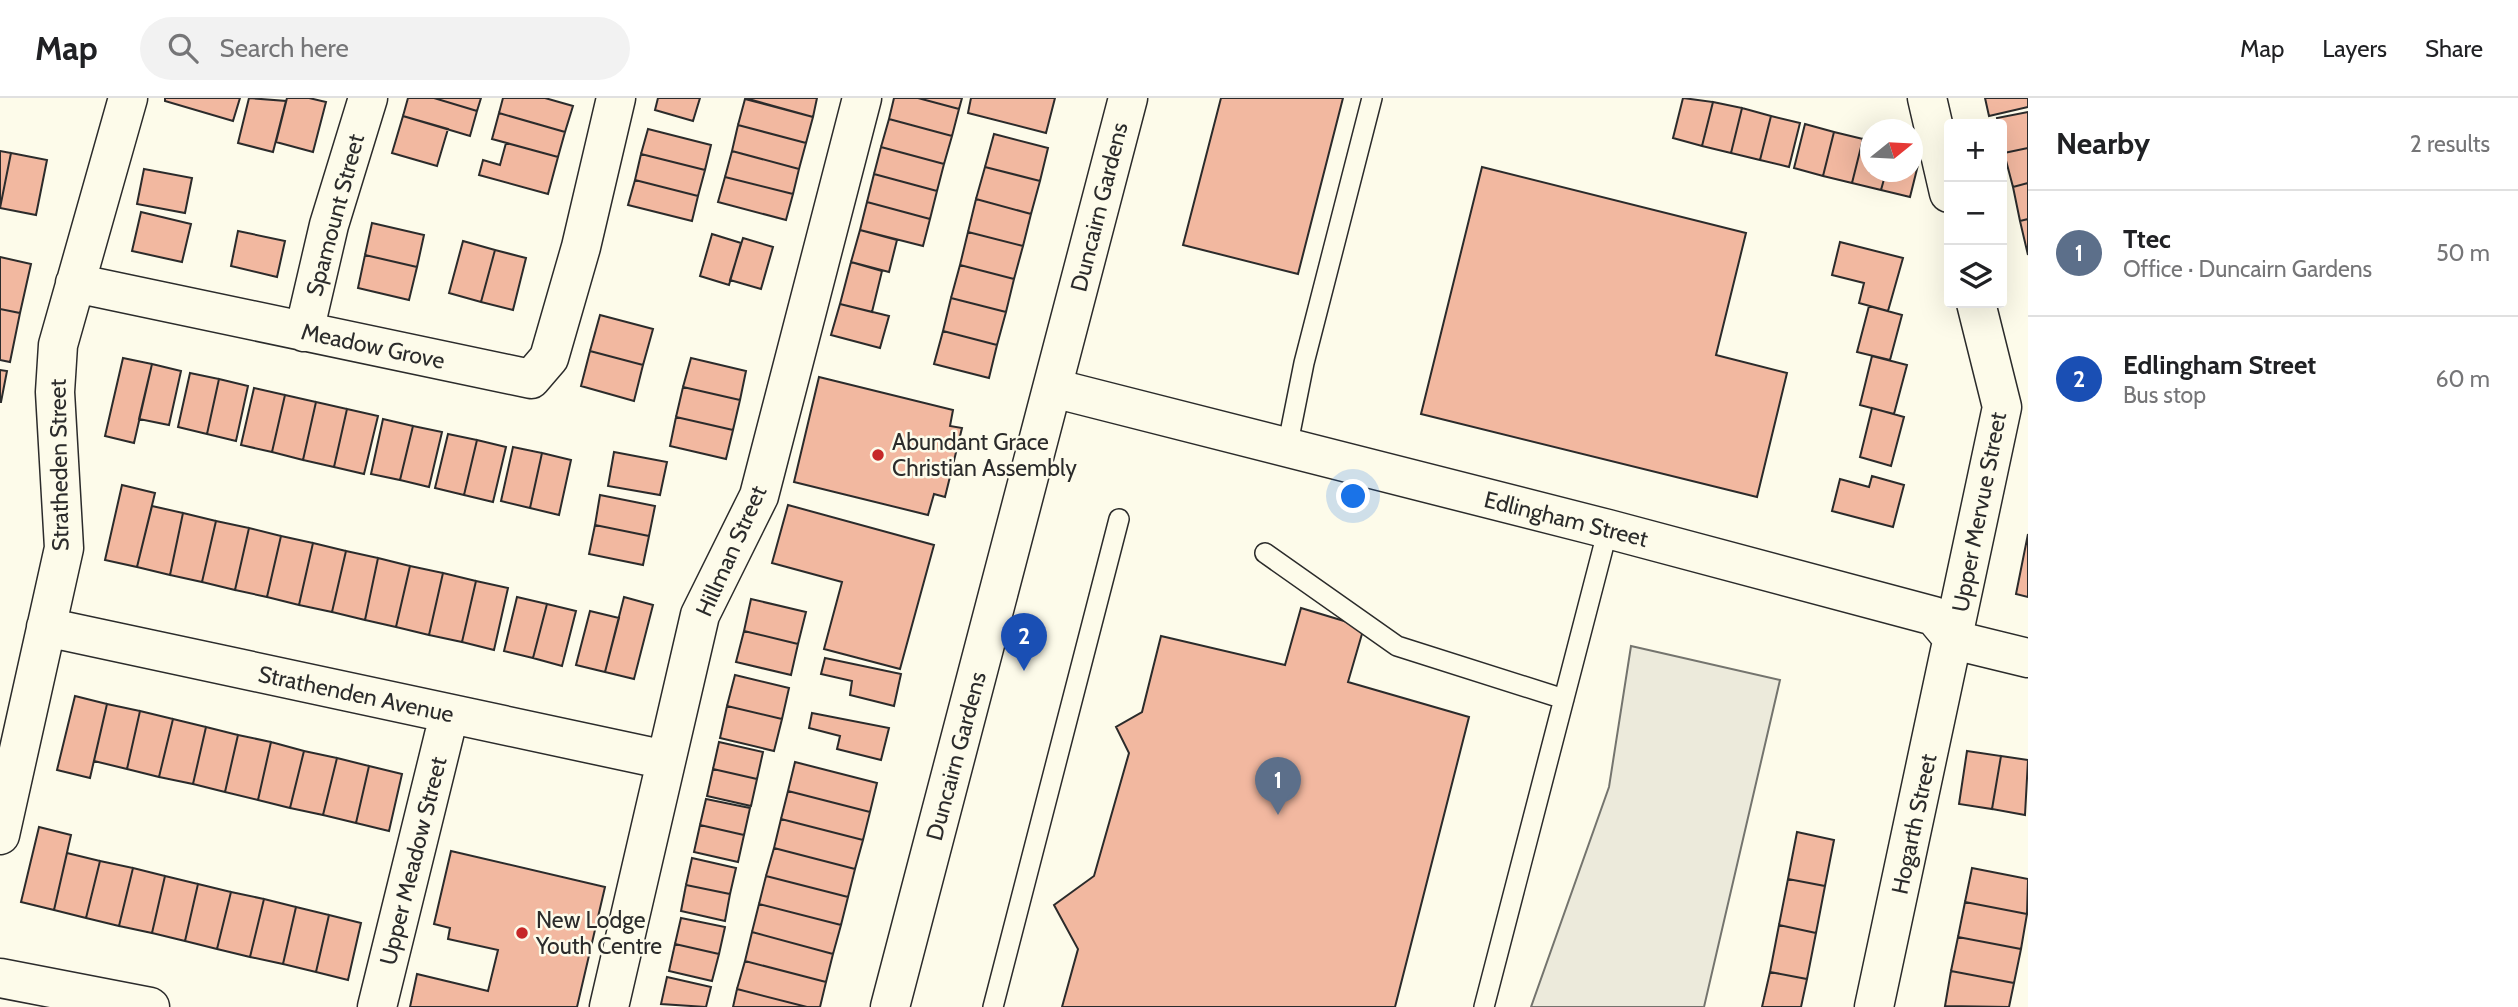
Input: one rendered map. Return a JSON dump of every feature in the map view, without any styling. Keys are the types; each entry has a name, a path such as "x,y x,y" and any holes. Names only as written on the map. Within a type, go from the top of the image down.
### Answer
{"street":[{"name":"Stratheden Street","path":"0,835 64,548 55,392 58,345 128,98"},
{"name":"Spamount Street","path":"304,332 329,225 368,98"},
{"name":"Meadow Grove","path":"75,283 531,379 549,358 581,247 615,98"},
{"name":"Hillman Street","path":"609,1007 700,615 759,496 862,98"},
{"name":"Duncairn Gardens","path":"890,1007 1128,98"},
{"path":"1927,98 1946,182"},
{"name":"Upper Mervue Street","path":"1954,640 2002,407 1977,308"},
{"name":"Edlingham Street","path":"1053,388 1608,529 1934,616 1954,640"},
{"name":"Strathenden Avenue","path":"46,627 666,760"},
{"path":"1954,640 2028,658"},
{"name":"Hogarth Street","path":"1874,1007 1954,640"},
{"name":"Upper Meadow Street","path":"377,1007 449,715"},
{"path":"0,978 150,1007"}],"lane":[{"path":"1287,448 1304,363 1372,98"},
{"path":"993,1007 1119,519"},
{"path":"1484,1007 1608,529"},
{"path":"1265,553 1397,646 1564,699"}],"shaded area":[{"path":"1631,646 1780,680 1704,1007 1531,1007 1609,787"}],"building":[{"path":"165,98 240,98 233,121 165,101"},
{"path":"249,98 286,101 273,152 238,143"},
{"path":"287,98 309,98 326,102 313,152 276,142"},
{"path":"408,98 434,98 477,111 470,136 403,116"},
{"path":"434,98 481,98 477,111"},
{"path":"503,98 545,98 573,106 565,132 499,113"},
{"path":"658,98 700,98 693,121 655,110"},
{"path":"745,98 817,98 813,117"},
{"path":"894,98 918,98 959,109 952,136 889,119"},
{"path":"918,98 962,98 959,109"},
{"path":"971,98 1055,98 1046,133 968,113"},
{"path":"1221,98 1343,98 1298,274 1183,245"},
{"path":"1683,98 1713,102 1702,146 1673,138"},
{"path":"1985,98 2028,98 2028,107 1989,116"},
{"path":"745,99 813,117 806,143 738,125"},
{"path":"1713,102 1742,108 1731,153 1702,146"},
{"path":"1742,108 1771,116 1760,160 1731,153"},
{"path":"2028,112 2028,148 2007,152 2007,119 1997,118"},
{"path":"499,113 565,132 558,157 492,139"},
{"path":"403,116 448,129 437,166 392,153"},
{"path":"1771,116 1800,123 1789,167 1760,160"},
{"path":"889,119 952,136 944,164 881,147"},
{"path":"1805,124 1834,132 1823,176 1794,168"},
{"path":"738,125 806,143 799,169 732,151"},
{"path":"648,129 711,145 705,170 641,154"},
{"path":"1834,132 1860,138 1860,151 1852,183 1823,176"},
{"path":"994,134 1048,148 1040,181 985,167"},
{"path":"506,143 558,157 548,194 479,175 483,160 500,165"},
{"path":"881,147 944,164 937,191 874,174"},
{"path":"2028,148 2028,183 2013,187 2007,152"},
{"path":"0,151 11,153 0,208"},
{"path":"732,151 799,169 793,194 725,177"},
{"path":"1860,151 1860,182 1883,182 1881,190 1852,183"},
{"path":"11,153 47,160 36,215 0,208"},
{"path":"641,154 705,170 698,196 635,180"},
{"path":"985,167 1040,181 1031,214 976,199"},
{"path":"1482,167 1746,233 1716,355 1787,373 1757,497 1421,414"},
{"path":"144,169 192,178 185,213 137,204"},
{"path":"874,174 937,191 930,219 867,202"},
{"path":"725,177 793,194 786,220 718,202"},
{"path":"635,180 698,196 692,221 628,205"},
{"path":"1883,182 1914,182 1910,197 1881,190"},
{"path":"2028,183 2028,219 2020,221 2013,187"},
{"path":"976,199 1031,214 1023,246 968,232"},
{"path":"867,202 930,219 923,246 860,230"},
{"path":"141,212 191,224 182,262 132,251"},
{"path":"2028,219 2028,255 2020,221"},
{"path":"372,223 424,235 417,267 365,255"},
{"path":"860,230 897,240 889,272 851,262"},
{"path":"238,231 285,241 277,277 231,266"},
{"path":"968,232 1023,246 1014,279 960,265"},
{"path":"712,234 741,243 729,285 700,276"},
{"path":"743,238 773,247 761,289 730,280"},
{"path":"463,241 495,250 481,302 449,293"},
{"path":"1840,242 1903,258 1888,311 1859,303 1864,283 1832,275"},
{"path":"495,250 526,258 513,310 481,302"},
{"path":"365,255 417,267 409,300 358,288"},
{"path":"0,257 31,264 20,313 0,309"},
{"path":"851,262 882,271 872,312 840,304"},
{"path":"960,265 1014,279 1006,312 951,298"},
{"path":"951,298 1006,312 997,345 943,331"},
{"path":"840,304 889,316 880,348 831,335"},
{"path":"1869,306 1902,315 1890,360 1857,352"},
{"path":"0,309 20,313 10,362 0,360"},
{"path":"600,315 653,329 643,365 590,351"},
{"path":"943,331 997,345 989,378 934,364"},
{"path":"590,351 643,365 634,401 581,386"},
{"path":"1872,356 1907,365 1894,414 1860,405"},
{"path":"123,358 152,364 134,443 105,436"},
{"path":"691,358 746,371 740,400 683,387"},
{"path":"152,364 181,371 169,425 139,419"},
{"path":"0,370 7,371 1,402 0,402"},
{"path":"190,373 219,379 207,434 178,427"},
{"name":"Abundant Grace Christian Assembly","path":"819,377 953,410 950,426 962,428 945,497 934,494 928,515 794,482"},
{"path":"219,379 248,386 236,441 207,434"},
{"path":"683,387 740,400 733,430 676,417"},
{"path":"254,388 285,395 272,452 241,445"},
{"path":"285,395 316,402 303,460 272,452"},
{"path":"316,402 347,409 334,467 303,460"},
{"path":"1872,408 1904,417 1891,466 1860,457"},
{"path":"347,409 378,416 364,474 334,467"},
{"path":"676,417 733,430 726,459 670,446"},
{"path":"383,419 413,426 400,480 371,474"},
{"path":"413,426 442,432 429,487 400,480"},
{"path":"448,434 477,440 464,495 435,488"},
{"path":"477,440 506,447 493,502 464,495"},
{"path":"513,447 542,453 530,508 501,501"},
{"path":"614,452 667,462 660,495 608,486"},
{"path":"542,453 571,460 559,515 530,508"},
{"path":"1872,476 1904,485 1893,527 1832,511 1840,479 1869,487"},
{"path":"122,485 155,493 137,567 105,560"},
{"path":"600,495 655,506 649,536 595,525"},
{"path":"788,505 934,545 900,669 824,649 842,582 772,563"},
{"path":"152,506 183,513 170,575 137,567"},
{"path":"183,513 216,521 202,582 170,575"},
{"path":"216,521 249,528 235,590 202,582"},
{"path":"595,525 649,536 643,565 589,554"},
{"path":"249,528 281,536 267,597 235,590"},
{"path":"2028,534 2028,597 2016,594"},
{"path":"281,536 313,543 299,605 267,597"},
{"path":"313,543 346,551 332,612 299,605"},
{"path":"346,551 378,558 365,620 332,612"},
{"path":"378,558 410,566 396,627 365,620"},
{"path":"410,566 443,573 429,635 396,627"},
{"path":"443,573 476,581 462,642 429,635"},
{"path":"476,581 508,588 494,650 462,642"},
{"path":"517,597 547,604 533,658 504,651"},
{"path":"624,597 653,605 634,679 605,672"},
{"path":"751,599 806,612 798,644 744,631"},
{"path":"547,604 576,611 562,666 533,658"},
{"path":"1301,608 1364,627 1348,682 1469,717 1395,1007 1062,1007 1078,949 1054,905 1094,876 1129,753 1116,727 1142,712 1161,636 1285,665"},
{"path":"590,611 619,618 605,672 576,665"},
{"path":"744,631 798,644 791,675 736,662"},
{"path":"825,658 901,674 894,706 850,695 852,681 821,674"},
{"path":"735,675 789,688 782,719 727,706"},
{"path":"75,696 107,704 90,778 57,770"},
{"path":"107,704 140,711 127,769 94,761"},
{"path":"727,706 782,719 774,751 720,738"},
{"path":"140,711 173,719 159,777 127,769"},
{"path":"812,713 889,728 881,760 837,749 840,736 809,728"},
{"path":"173,719 206,727 193,784 159,777"},
{"path":"206,727 238,735 225,792 193,784"},
{"path":"238,735 271,742 258,800 225,792"},
{"path":"271,742 304,751 290,808 258,800"},
{"path":"719,742 763,752 757,779 713,769"},
{"path":"304,751 337,758 323,815 290,808"},
{"path":"1967,751 2001,756 1992,809 1959,804"},
{"path":"2001,756 2028,760 2025,815 1992,809"},
{"path":"337,758 369,766 356,823 323,815"},
{"path":"795,762 877,783 870,812 788,791"},
{"path":"369,766 402,774 389,831 356,823"},
{"path":"713,769 757,779 751,806 707,796"},
{"path":"788,791 870,812 863,840 781,819"},
{"path":"706,799 750,808 744,835 700,825"},
{"path":"781,819 863,840 855,869 774,848"},
{"path":"700,825 744,835 738,862 694,852"},
{"path":"39,827 71,835 54,910 21,902"},
{"path":"1797,832 1834,840 1825,886 1788,879"},
{"path":"774,848 855,869 848,897 766,876"},
{"name":"New Lodge Youth Centre","path":"451,851 605,887 577,1007 410,1007 417,974 488,991 498,950 448,939 450,928 434,924"},
{"path":"67,853 100,861 86,918 54,910"},
{"path":"692,858 736,868 730,894 686,885"},
{"path":"100,861 133,868 119,926 86,918"},
{"path":"133,868 165,876 152,933 119,926"},
{"path":"1972,868 2028,879 2027,914 1965,902"},
{"path":"165,876 198,884 185,941 152,933"},
{"path":"766,876 848,897 841,925 759,904"},
{"path":"1788,879 1825,886 1816,933 1779,925"},
{"path":"198,884 231,892 217,949 185,941"},
{"path":"686,885 730,894 725,921 681,911"},
{"path":"231,892 264,899 250,957 217,949"},
{"path":"264,899 296,907 283,964 250,957"},
{"path":"1965,902 2027,914 2021,949 1958,937"},
{"path":"759,904 841,925 833,954 752,932"},
{"path":"296,907 329,915 316,972 283,964"},
{"path":"329,915 361,923 348,980 316,972"},
{"path":"681,918 725,927 719,954 675,944"},
{"path":"1779,925 1816,933 1807,979 1770,972"},
{"path":"752,932 833,954 826,982 745,961"},
{"path":"1958,937 2021,949 2014,983 1951,971"},
{"path":"675,944 719,954 712,981 669,971"},
{"path":"745,961 826,982 820,1007 807,1007 737,989"},
{"path":"1951,971 2014,983 2009,1007 1945,1006"},
{"path":"1770,972 1807,979 1801,1007 1762,1007"},
{"path":"667,977 711,987 706,1007 661,1004"},
{"path":"737,989 807,1007 733,1007"}],"place":[{"name":"Abundant Grace Christian Assembly","path":"878,455"},
{"name":"Edlingham Street","path":"1024,671"},
{"name":"Ttec","path":"1278,815"},
{"name":"New Lodge Youth Centre","path":"522,933"}]}
